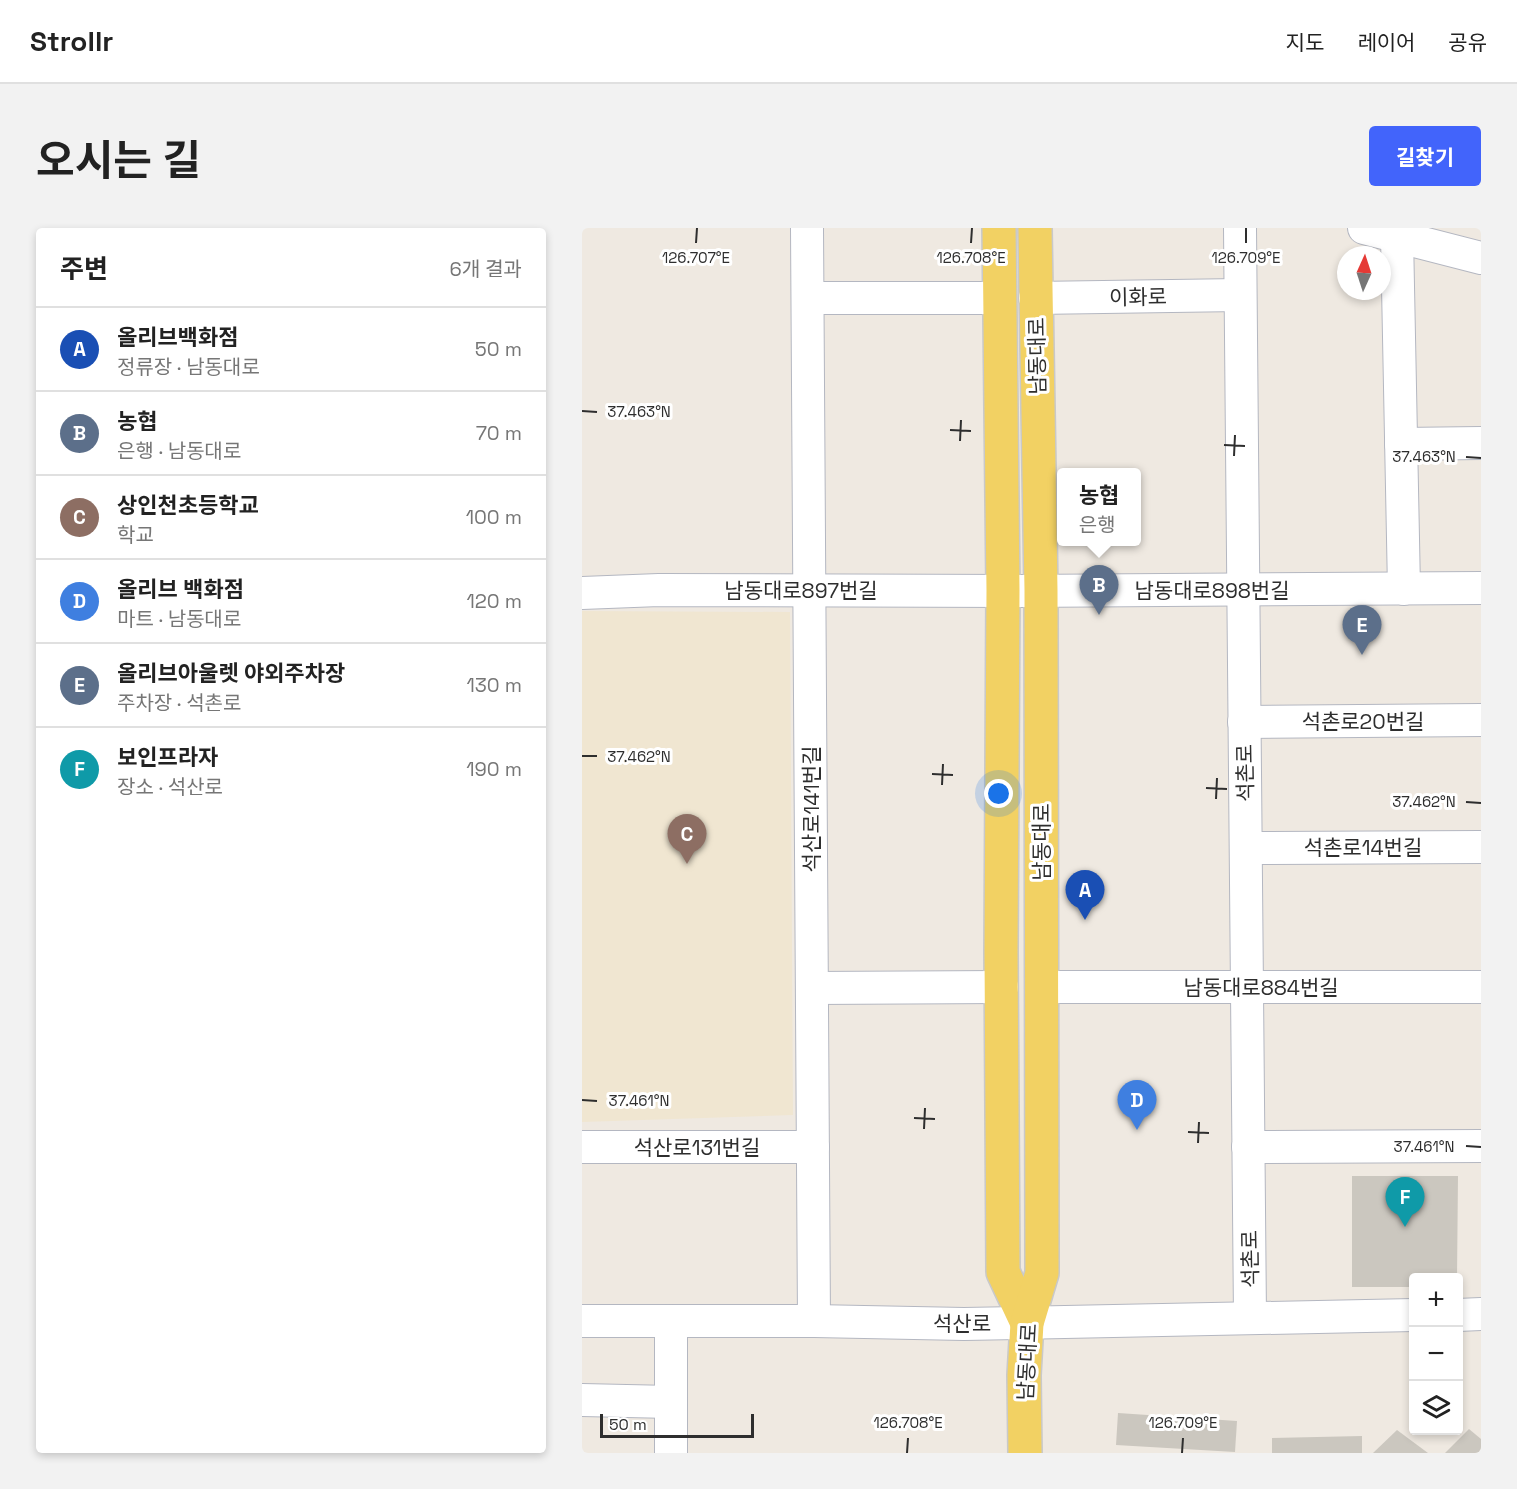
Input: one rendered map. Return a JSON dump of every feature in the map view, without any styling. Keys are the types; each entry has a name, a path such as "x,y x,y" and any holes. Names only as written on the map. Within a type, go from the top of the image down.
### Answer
{"main road":[{"path":"999,228 1000,298 1021,590 1002,987 1003,1272 1027,1323"},
{"name":"남동대로","path":"1025,1453 1024,1375 1027,1323 1042,1273 1042,987 1021,590 1035,298 1035,228"}],"street":[{"name":"석산로141번길","path":"807,228 814,1321"},
{"name":"석촌로","path":"1240,228 1250,1318"},
{"path":"1364,228 1481,258"},
{"path":"1398,237 1404,589"},
{"name":"이화로","path":"1035,298 1240,296"},
{"path":"808,298 1000,298"},
{"path":"1401,444 1481,443"},
{"name":"남동대로898번길","path":"1021,590 1481,588"},
{"name":"남동대로897번길","path":"582,593 659,590 1021,590"},
{"name":"석촌로20번길","path":"1244,722 1481,720"},
{"name":"석촌로14번길","path":"1246,848 1481,847"},
{"path":"812,988 1002,987"},
{"name":"남동대로884번길","path":"1042,987 1481,987"},
{"path":"1248,1147 1481,1146"},
{"name":"석산로131번길","path":"582,1147 813,1147"},
{"path":"1463,1315 1481,1314"},
{"name":"석산로","path":"582,1321 1027,1323 1409,1315"},
{"path":"665,1451 670,1402 671,1321"},
{"path":"582,1400 670,1402"}],"shaded area":[{"path":"582,611 790,612 793,1115 582,1122"}],"building":[{"path":"1352,1176 1458,1176 1457,1273 1409,1273 1409,1287 1352,1287"},
{"path":"1118,1413 1237,1421 1235,1452 1116,1445"},
{"path":"1469,1429 1481,1439 1481,1453 1445,1453"},
{"path":"1397,1430 1428,1453 1373,1453"},
{"path":"1362,1436 1362,1453 1272,1453 1272,1438"}],"place":[{"name":"농협","path":"1099,615"},
{"name":"올리브아울렛 야외주차장","path":"1362,655"},
{"name":"상인천초등학교","path":"687,864"},
{"name":"올리브백화점","path":"1085,920"},
{"name":"올리브 백화점","path":"1137,1130"},
{"name":"보인프라자","path":"1405,1227"}]}
